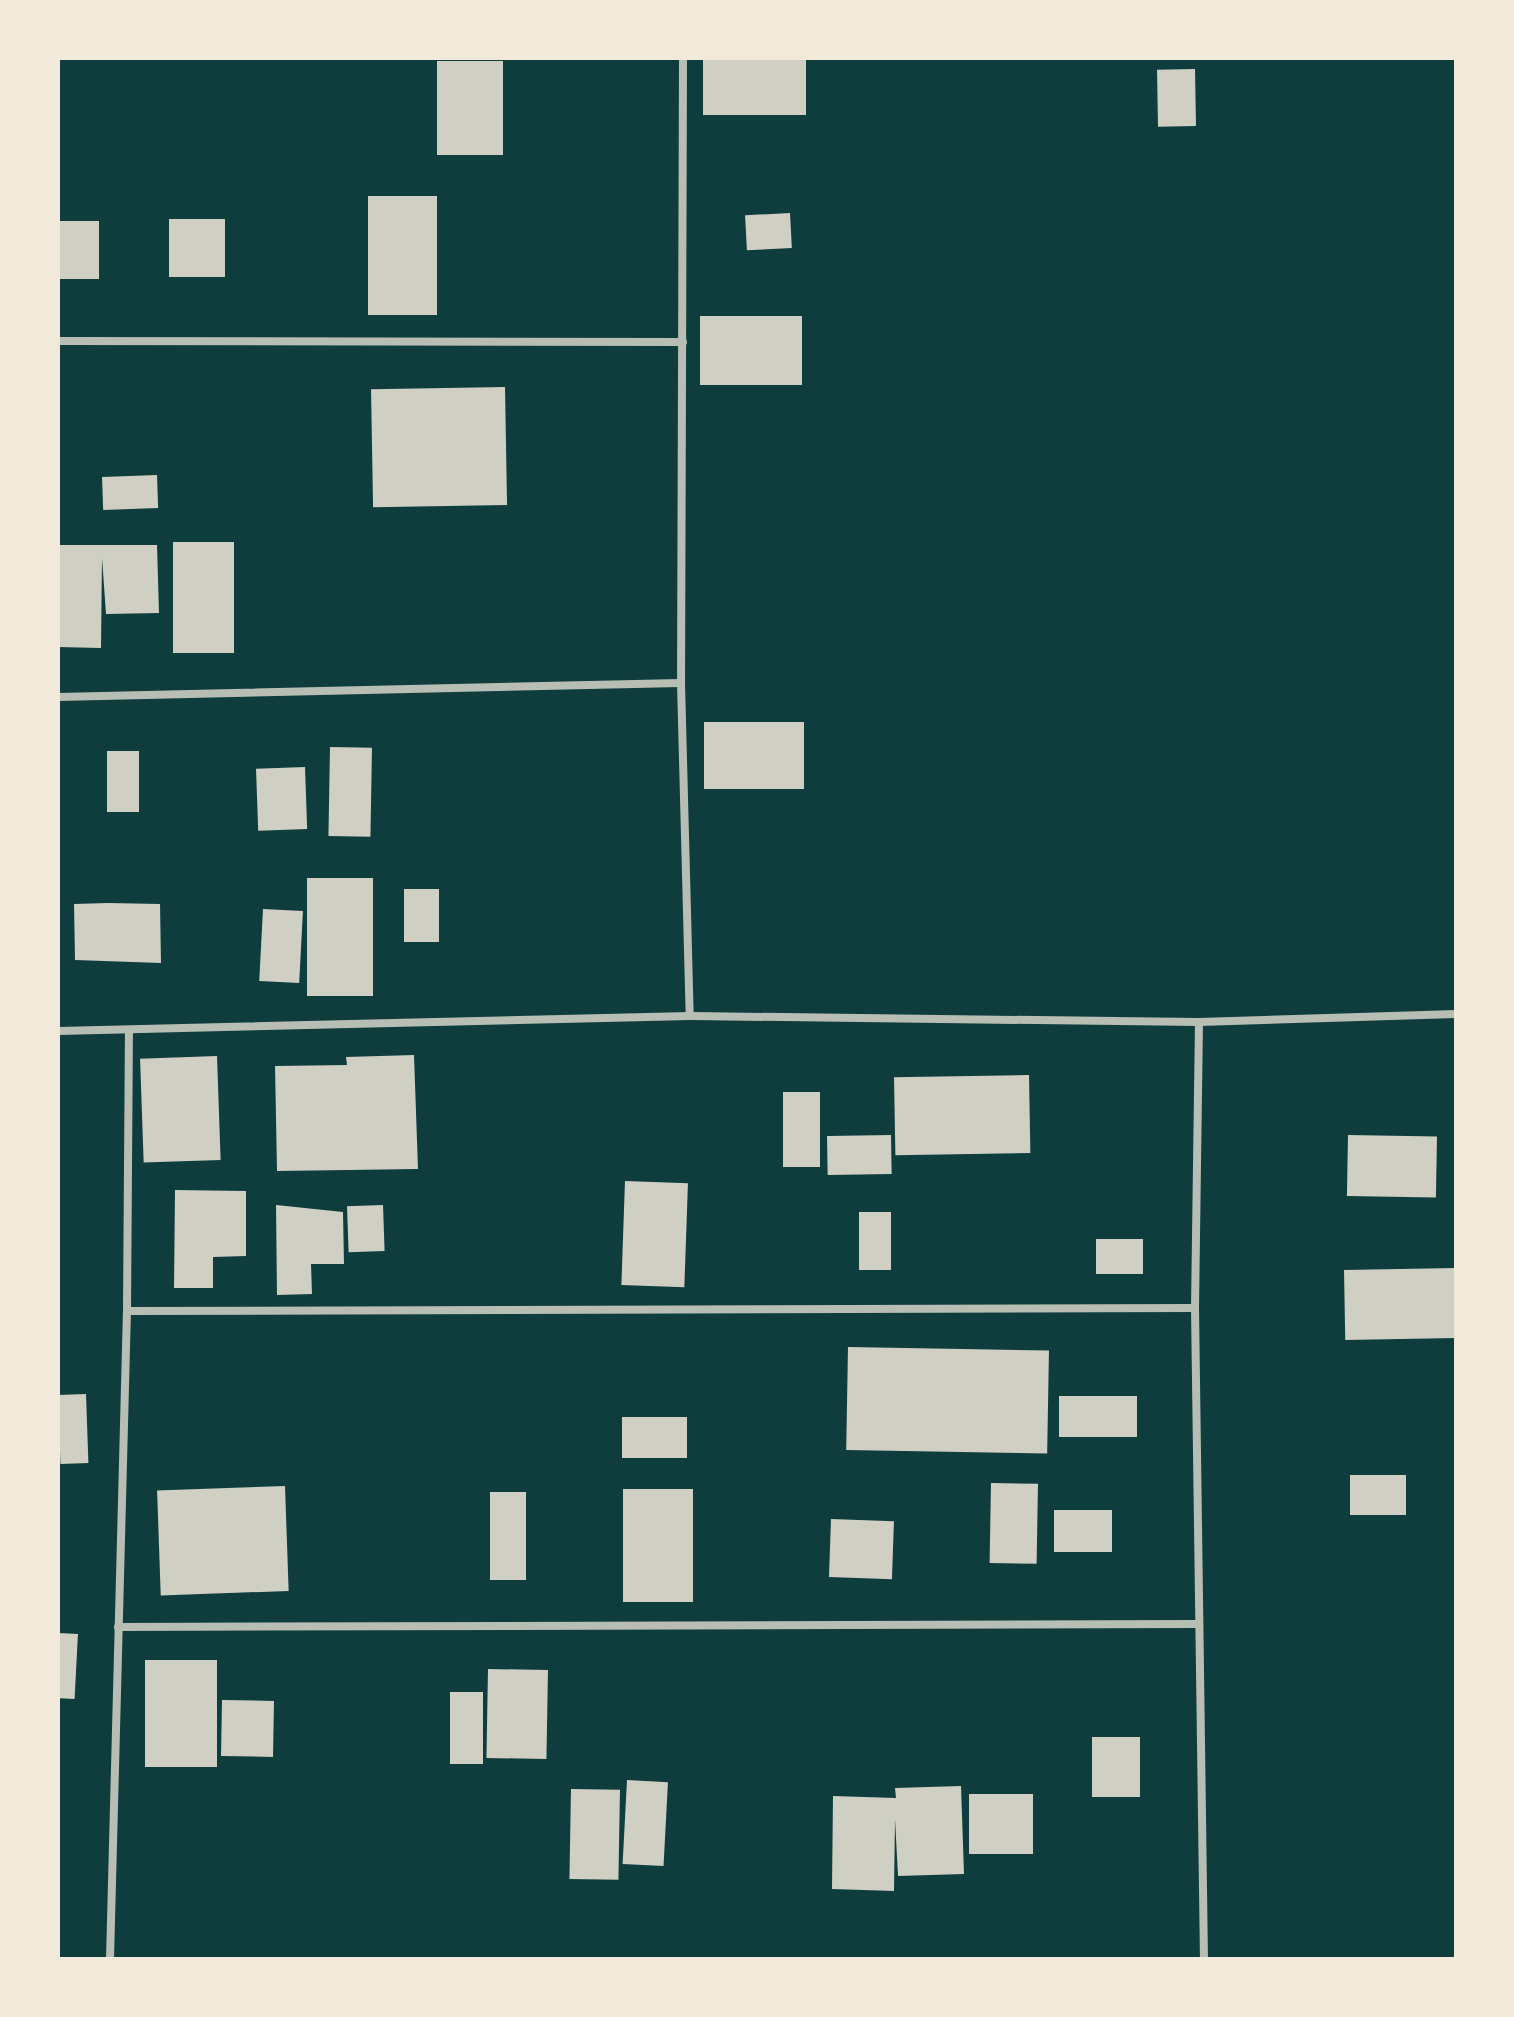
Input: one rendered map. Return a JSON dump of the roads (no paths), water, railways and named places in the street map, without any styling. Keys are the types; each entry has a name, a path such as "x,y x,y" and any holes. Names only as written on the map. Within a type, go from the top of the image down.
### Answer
{"street":[{"path":"683,58 681,683 690,1016"},
{"path":"58,341 683,342"},
{"path":"58,697 681,683"},
{"path":"58,1031 690,1016 1199,1022 1456,1014"},
{"path":"1199,1022 1195,1308 1204,1959"},
{"path":"110,1959 127,1311 129,1030"},
{"path":"127,1311 1195,1308"},
{"path":"118,1627 1199,1624"}]}
